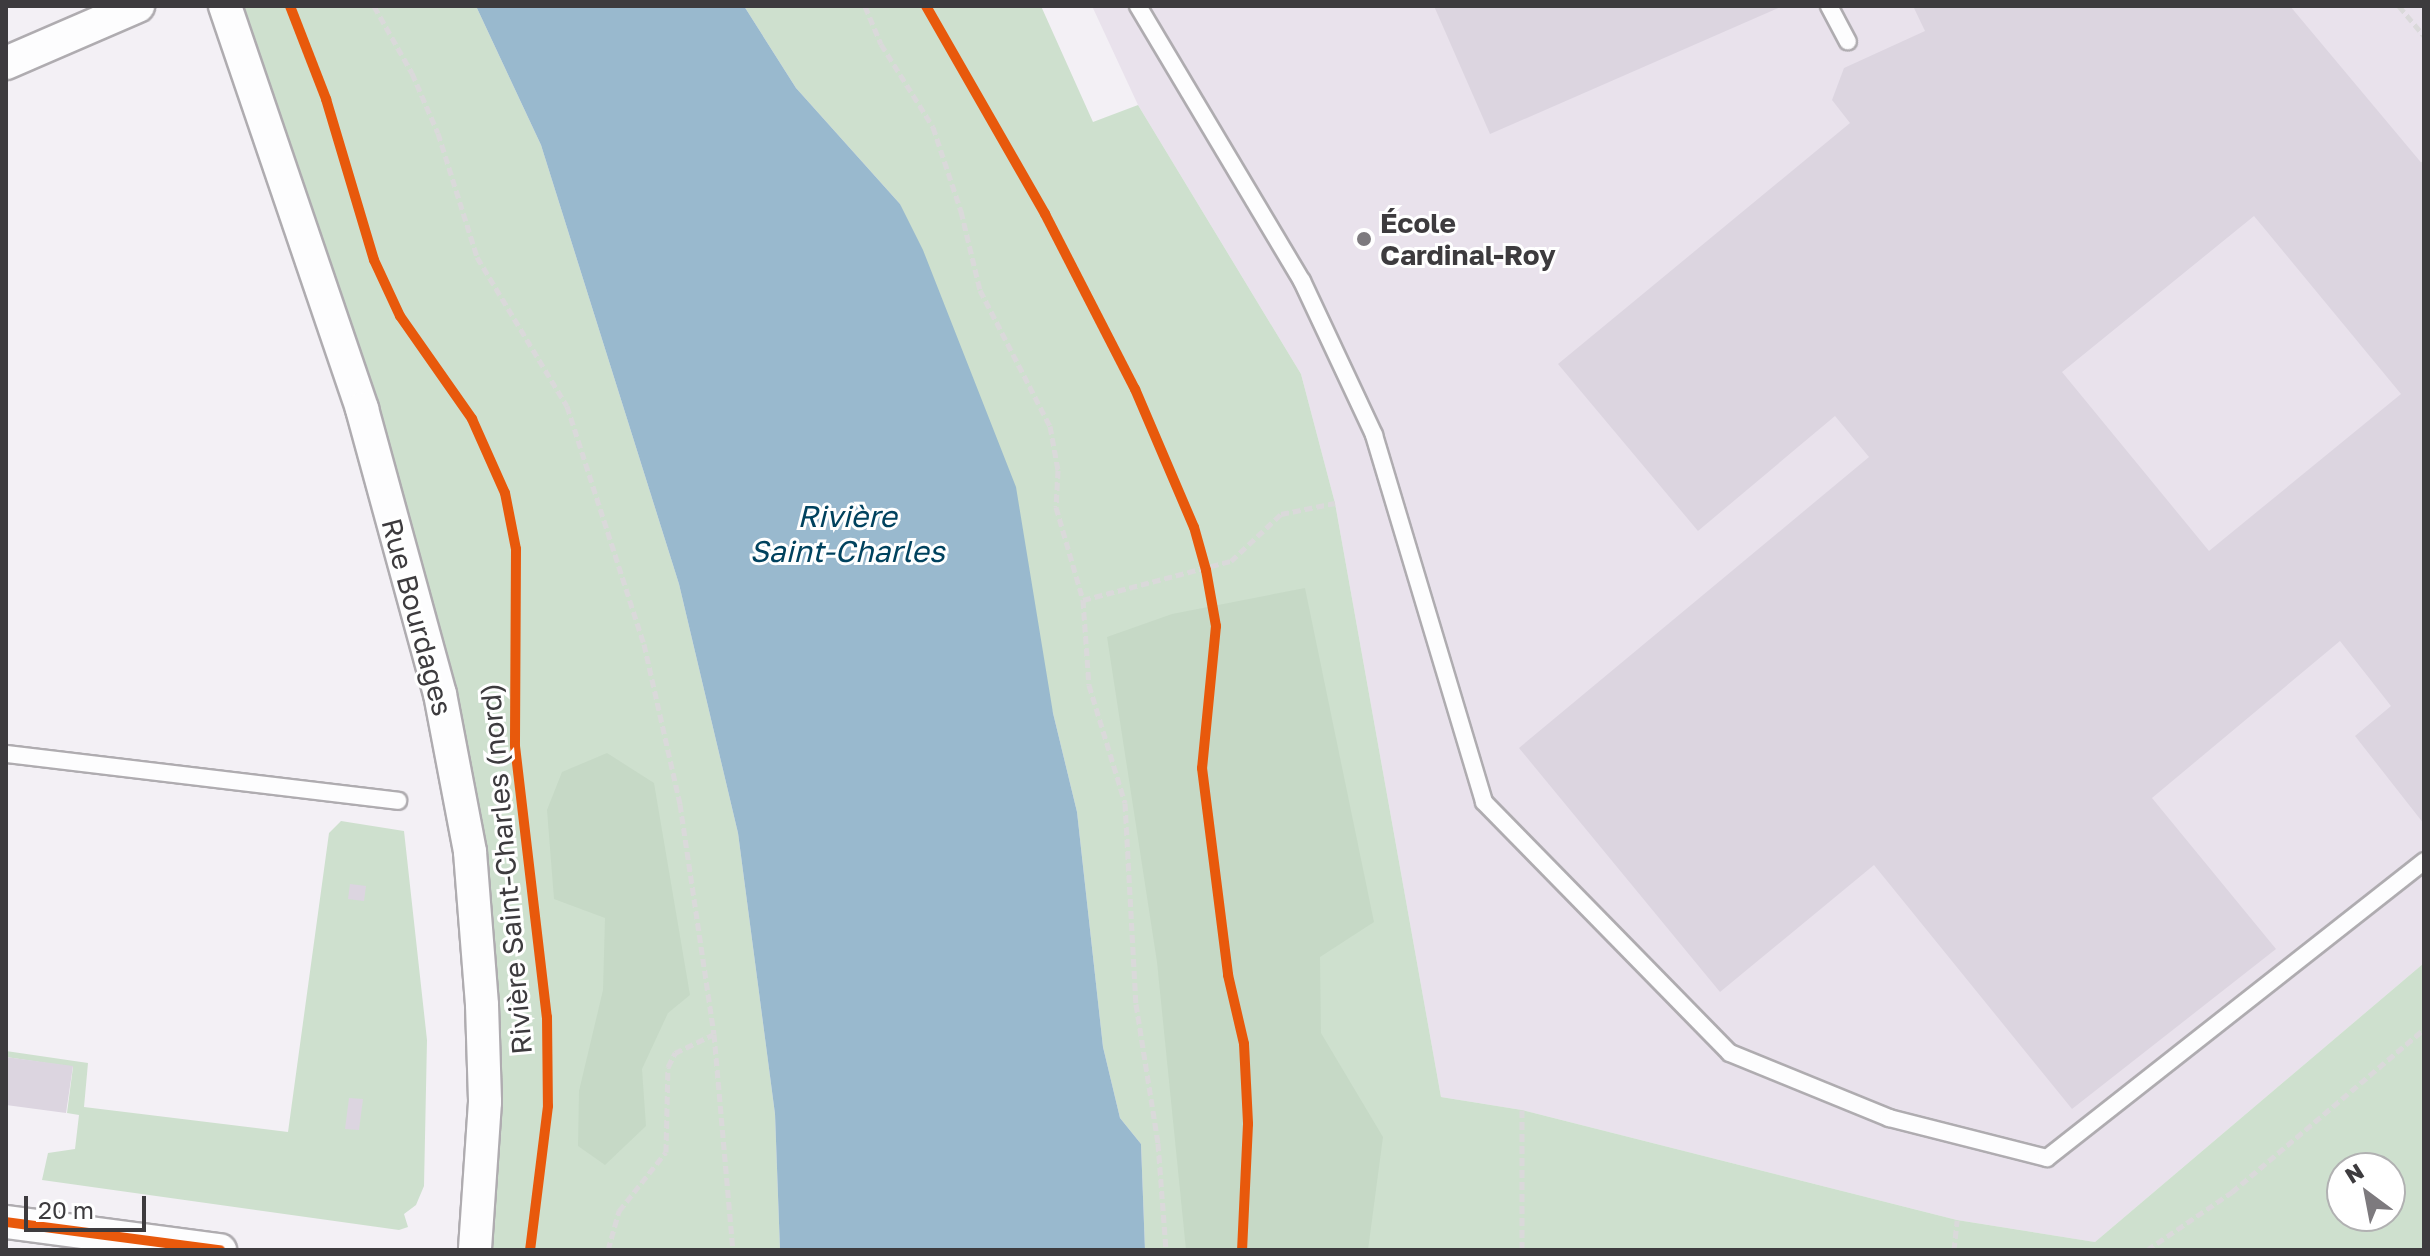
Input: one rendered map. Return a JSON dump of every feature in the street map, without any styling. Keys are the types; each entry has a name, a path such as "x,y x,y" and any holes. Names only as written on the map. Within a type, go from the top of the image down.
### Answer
{"street":[{"path":"6,63 138,6"},
{"name":"Rue Bourdages","path":"225,6 362,409 440,694 470,852 482,1005 485,1102 475,1250"},
{"path":"6,1222 220,1250"}],"lane":[{"path":"1138,6 1302,281 1374,435 1484,802 1730,1053 1889,1118 2047,1158 2424,861"},
{"path":"1829,6 1848,41"},
{"path":"6,754 398,801"}],"path":[{"path":"374,6 412,73 438,133 477,257 567,406 607,521 644,644 680,804 714,1034 733,1250"},
{"path":"865,6 881,44 933,127 961,211 980,290 1050,426 1058,470 1056,507 1083,600 1089,685 1125,803 1136,1004 1158,1143 1166,1250"},
{"path":"2399,6 2424,36"},
{"path":"1083,600 1231,561 1281,514 1335,503"},
{"path":"1202,556 1209,584"},
{"path":"2147,1250 2232,1192 2424,1029"},
{"path":"608,1250 619,1211 666,1152 668,1067 675,1053 714,1034"},
{"path":"1522,1110 1522,1250"},
{"path":"1954,1250 1957,1220"}],"shaded area":[{"path":"1092,6 2424,6 2424,963 2095,1242 1957,1220 1522,1110 1441,1097 1335,503 1301,374 1138,105"}],"green space":[{"path":"225,6 476,6 541,145 679,584 738,833 775,1114 780,1250 475,1250 485,1102 440,694"},
{"path":"744,6 1041,6 1093,122 1138,105 1301,374 1335,503 1441,1097 1522,1110 1957,1220 2095,1242 2424,963 2424,1250 1145,1250 1141,1144 1120,1118 1103,1047 1077,812 1053,713 900,204 796,88"},
{"path":"1305,588 1374,922 1320,957 1321,1033 1383,1137 1368,1250 1186,1250 1157,962 1107,637 1172,614"},
{"path":"607,753 654,783 690,995 668,1013 642,1069 646,1126 605,1165 578,1146 579,1091 603,990 605,918 554,899 547,810 562,772"},
{"path":"341,821 404,831 427,1040 424,1186 416,1205 404,1214 408,1227 399,1230 42,1180 48,1153 75,1149 79,1115 67,1113 73,1067 6,1057 6,1051 88,1063 84,1107 288,1132 329,833"}],"water":[{"name":"Rivière Saint-Charles","path":"476,6 744,6 796,88 900,204 923,250 1016,487 1053,713 1077,812 1103,1047 1120,1118 1141,1144 1145,1250 780,1250 775,1114 738,833 679,584 541,145"}],"building":[{"path":"1434,6 1783,6 1490,134"},
{"path":"1913,6 2290,6 2424,166 2424,824 2355,736 2391,706 2340,641 2152,798 2276,949 2072,1109 1874,865 1720,992 1519,748 1869,457 1835,416 1698,531 1558,364 1850,123 1832,100 1844,68 1925,31","holes":["2254,216 2401,394 2209,551 2062,372"]},
{"path":"350,884 366,886 364,901 348,899"},
{"path":"6,1057 73,1066 66,1113 6,1105"},
{"path":"349,1098 363,1099 359,1130 345,1129"}],"cycle path":[{"name":"Rivière Saint-Charles (nord)","path":"290,6 326,99 374,260 400,316 472,419 505,493 516,549 515,746 547,1017 548,1106 530,1250"},
{"path":"926,6 1045,214 1135,389 1194,527 1206,570 1216,626 1202,768 1228,975 1244,1044 1248,1124 1242,1250"},
{"path":"6,1222 220,1250"}],"place":[{"name":"École Cardinal-Roy","path":"1364,239"}]}
